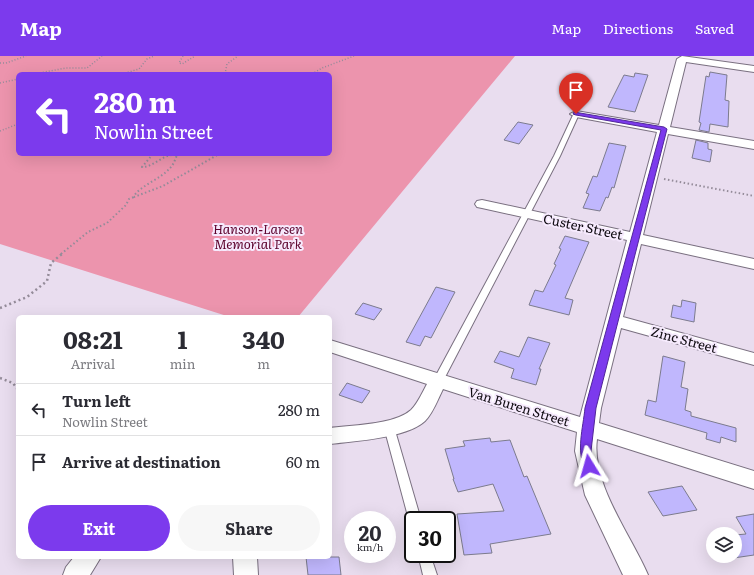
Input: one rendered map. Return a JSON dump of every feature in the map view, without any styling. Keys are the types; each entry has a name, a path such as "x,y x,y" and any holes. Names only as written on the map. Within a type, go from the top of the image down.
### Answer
{"street":[{"path":"636,575 596,494 585,451 591,408 682,59 754,69"},
{"path":"576,114 754,144"},
{"name":"Custer Street","path":"482,204 754,264"},
{"name":"Zinc Street","path":"614,320 754,358"},
{"name":"Van Buren Street","path":"332,347 754,480"},
{"path":"332,436 389,427 417,416 426,404 438,381"},
{"path":"75,575 87,559"},
{"path":"245,559 246,575"}],"lane":[{"path":"438,381 557,156 576,114"},
{"path":"389,427 412,511"},
{"path":"427,563 430,575"}],"path":[{"path":"0,63 6,63 26,56"},
{"path":"45,72 66,68 87,68 102,56"},
{"path":"129,72 139,69 147,59 154,56"},
{"path":"183,56 179,63 182,64 195,56"},
{"path":"226,72 228,62 238,56"},
{"path":"315,72 354,56"},
{"path":"0,83 16,79"},
{"path":"0,131 16,125"},
{"path":"151,156 142,167 147,168 168,156"},
{"path":"134,197 136,192 155,181 170,169 176,156"},
{"path":"0,308 27,296 47,281 51,263 88,232 107,223 126,205 129,198 143,196 171,182 216,156"},
{"path":"651,177 754,196"},
{"path":"0,378 13,383 16,387"}],"green space":[{"name":"Hanson-Larsen Memorial Park","path":"0,56 515,56 300,315 224,315 0,244"}],"building":[{"path":"710,72 727,75 725,100 729,101 728,127 710,124 709,132 699,130 701,123 699,122 706,76 709,77"},
{"path":"635,73 648,75 635,112 608,107 624,75 634,77"},
{"path":"518,122 533,125 519,144 504,140"},
{"path":"696,140 708,143 708,149 712,150 710,162 692,158"},
{"path":"609,143 626,146 614,188 612,187 608,198 606,197 600,211 583,208 589,194 586,193 593,176 597,177"},
{"path":"565,236 589,242 565,298 573,300 569,315 529,305 535,290 543,292 556,265 554,264"},
{"path":"436,287 455,292 431,338 425,336 420,346 406,342"},
{"path":"682,300 696,303 694,322 671,317 673,305 681,307"},
{"path":"363,303 382,309 374,320 355,314"},
{"path":"528,337 550,343 539,369 541,369 536,385 511,378 514,369 494,362 500,351 519,357"},
{"path":"663,356 685,362 681,387 688,389 685,410 691,412 691,416 736,428 736,442 721,437 720,443 706,439 707,433 645,415 648,400 656,402"},
{"path":"347,383 370,391 362,403 339,395"},
{"path":"490,438 491,442 510,440 524,477 527,476 551,534 490,544 492,553 464,555 457,514 504,511 493,484 458,492 445,449 465,446 463,441"},
{"path":"682,486 697,510 663,516 648,492"},
{"path":"754,514 754,555 742,557 742,534 746,534 736,517"},
{"path":"332,557 339,557 341,575 308,575 306,559 332,559"}],"route":[{"path":"576,114 664,129 591,408 585,451 589,466"}]}
